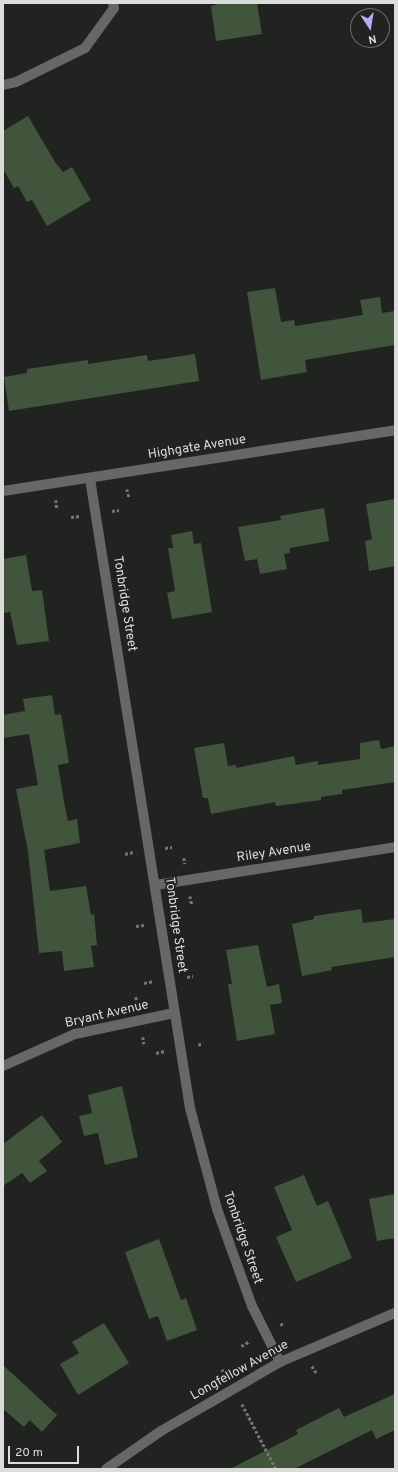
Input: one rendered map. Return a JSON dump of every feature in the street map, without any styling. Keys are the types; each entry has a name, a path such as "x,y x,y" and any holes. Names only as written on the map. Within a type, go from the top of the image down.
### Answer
{"street":[{"path":"3,85 16,82 85,48 114,8 114,3"},
{"name":"Highgate Avenue","path":"3,492 395,430"},
{"name":"Tonbridge Street","path":"90,479 156,885 174,1013 190,1108 216,1209 252,1306 280,1362"},
{"name":"Riley Avenue","path":"156,885 395,847"},
{"name":"Bryant Avenue","path":"3,1066 75,1034 174,1013"},
{"name":"Longfellow Avenue","path":"106,1469 161,1431 280,1362 395,1313"}],"path":[{"path":"127,488 129,498"},
{"path":"56,499 58,509"},
{"path":"71,517 80,516"},
{"path":"124,854 134,852"},
{"path":"190,896 192,905"},
{"path":"136,926 145,925"},
{"path":"144,983 154,981"},
{"path":"142,1034 144,1044"},
{"path":"156,1053 165,1051"},
{"path":"241,1346 250,1341"},
{"path":"312,1365 317,1374"},
{"path":"241,1402 276,1469"}],"building":[{"path":"222,3 257,3 262,34 216,41 211,6"},
{"path":"28,116 55,162 63,172 72,167 91,200 47,226 32,200 27,202 18,186 14,188 3,169 3,131"},
{"path":"275,288 281,322 294,320 295,326 363,315 360,300 380,297 382,313 395,311 395,345 305,360 307,372 261,380 247,292"},
{"path":"195,354 199,381 9,411 4,377 27,373 27,369 88,360 88,364 147,355 148,361"},
{"path":"395,499 395,566 369,571 365,541 372,539 366,504"},
{"path":"324,508 329,541 290,548 290,553 284,554 287,569 260,574 257,559 245,561 238,527 281,520 280,516"},
{"path":"192,531 194,544 201,543 212,612 172,619 167,593 175,591 168,548 173,548 171,535"},
{"path":"26,555 32,591 42,590 49,641 17,645 10,612 3,613 3,559"},
{"path":"52,695 55,715 61,714 69,763 58,765 64,802 68,821 77,819 80,843 44,850 50,891 86,886 91,915 94,914 97,945 91,946 94,967 64,971 62,951 39,953 28,852 16,789 38,785 29,734 3,738 3,715 25,711 23,699"},
{"path":"379,740 381,749 395,746 395,782 342,790 342,794 321,797 321,800 276,806 275,802 211,814 208,798 203,798 194,748 224,743 228,766 236,765 236,768 294,756 296,765 318,761 318,765 360,759 360,743"},
{"path":"361,909 363,923 395,919 395,957 331,967 332,970 302,976 292,924 314,919 314,916"},
{"path":"258,945 267,987 279,984 282,1003 270,1005 275,1034 237,1041 228,984 232,984 226,950"},
{"path":"122,1086 138,1157 105,1165 98,1133 84,1136 79,1116 92,1113 88,1095"},
{"path":"42,1115 62,1142 39,1161 47,1171 30,1183 22,1173 3,1186 3,1144"},
{"path":"304,1175 317,1206 328,1201 352,1258 296,1282 276,1237 292,1230 274,1187"},
{"path":"395,1194 395,1238 377,1241 369,1199"},
{"path":"159,1239 181,1300 186,1298 197,1330 167,1341 158,1316 149,1319 125,1252"},
{"path":"104,1323 129,1363 78,1395 60,1364 79,1353 72,1342"},
{"path":"3,1365 57,1415 42,1432 30,1420 24,1427 3,1409"},
{"path":"395,1394 395,1430 376,1439 372,1430 294,1469 230,1469 298,1434 296,1430 339,1408 344,1417"}]}
